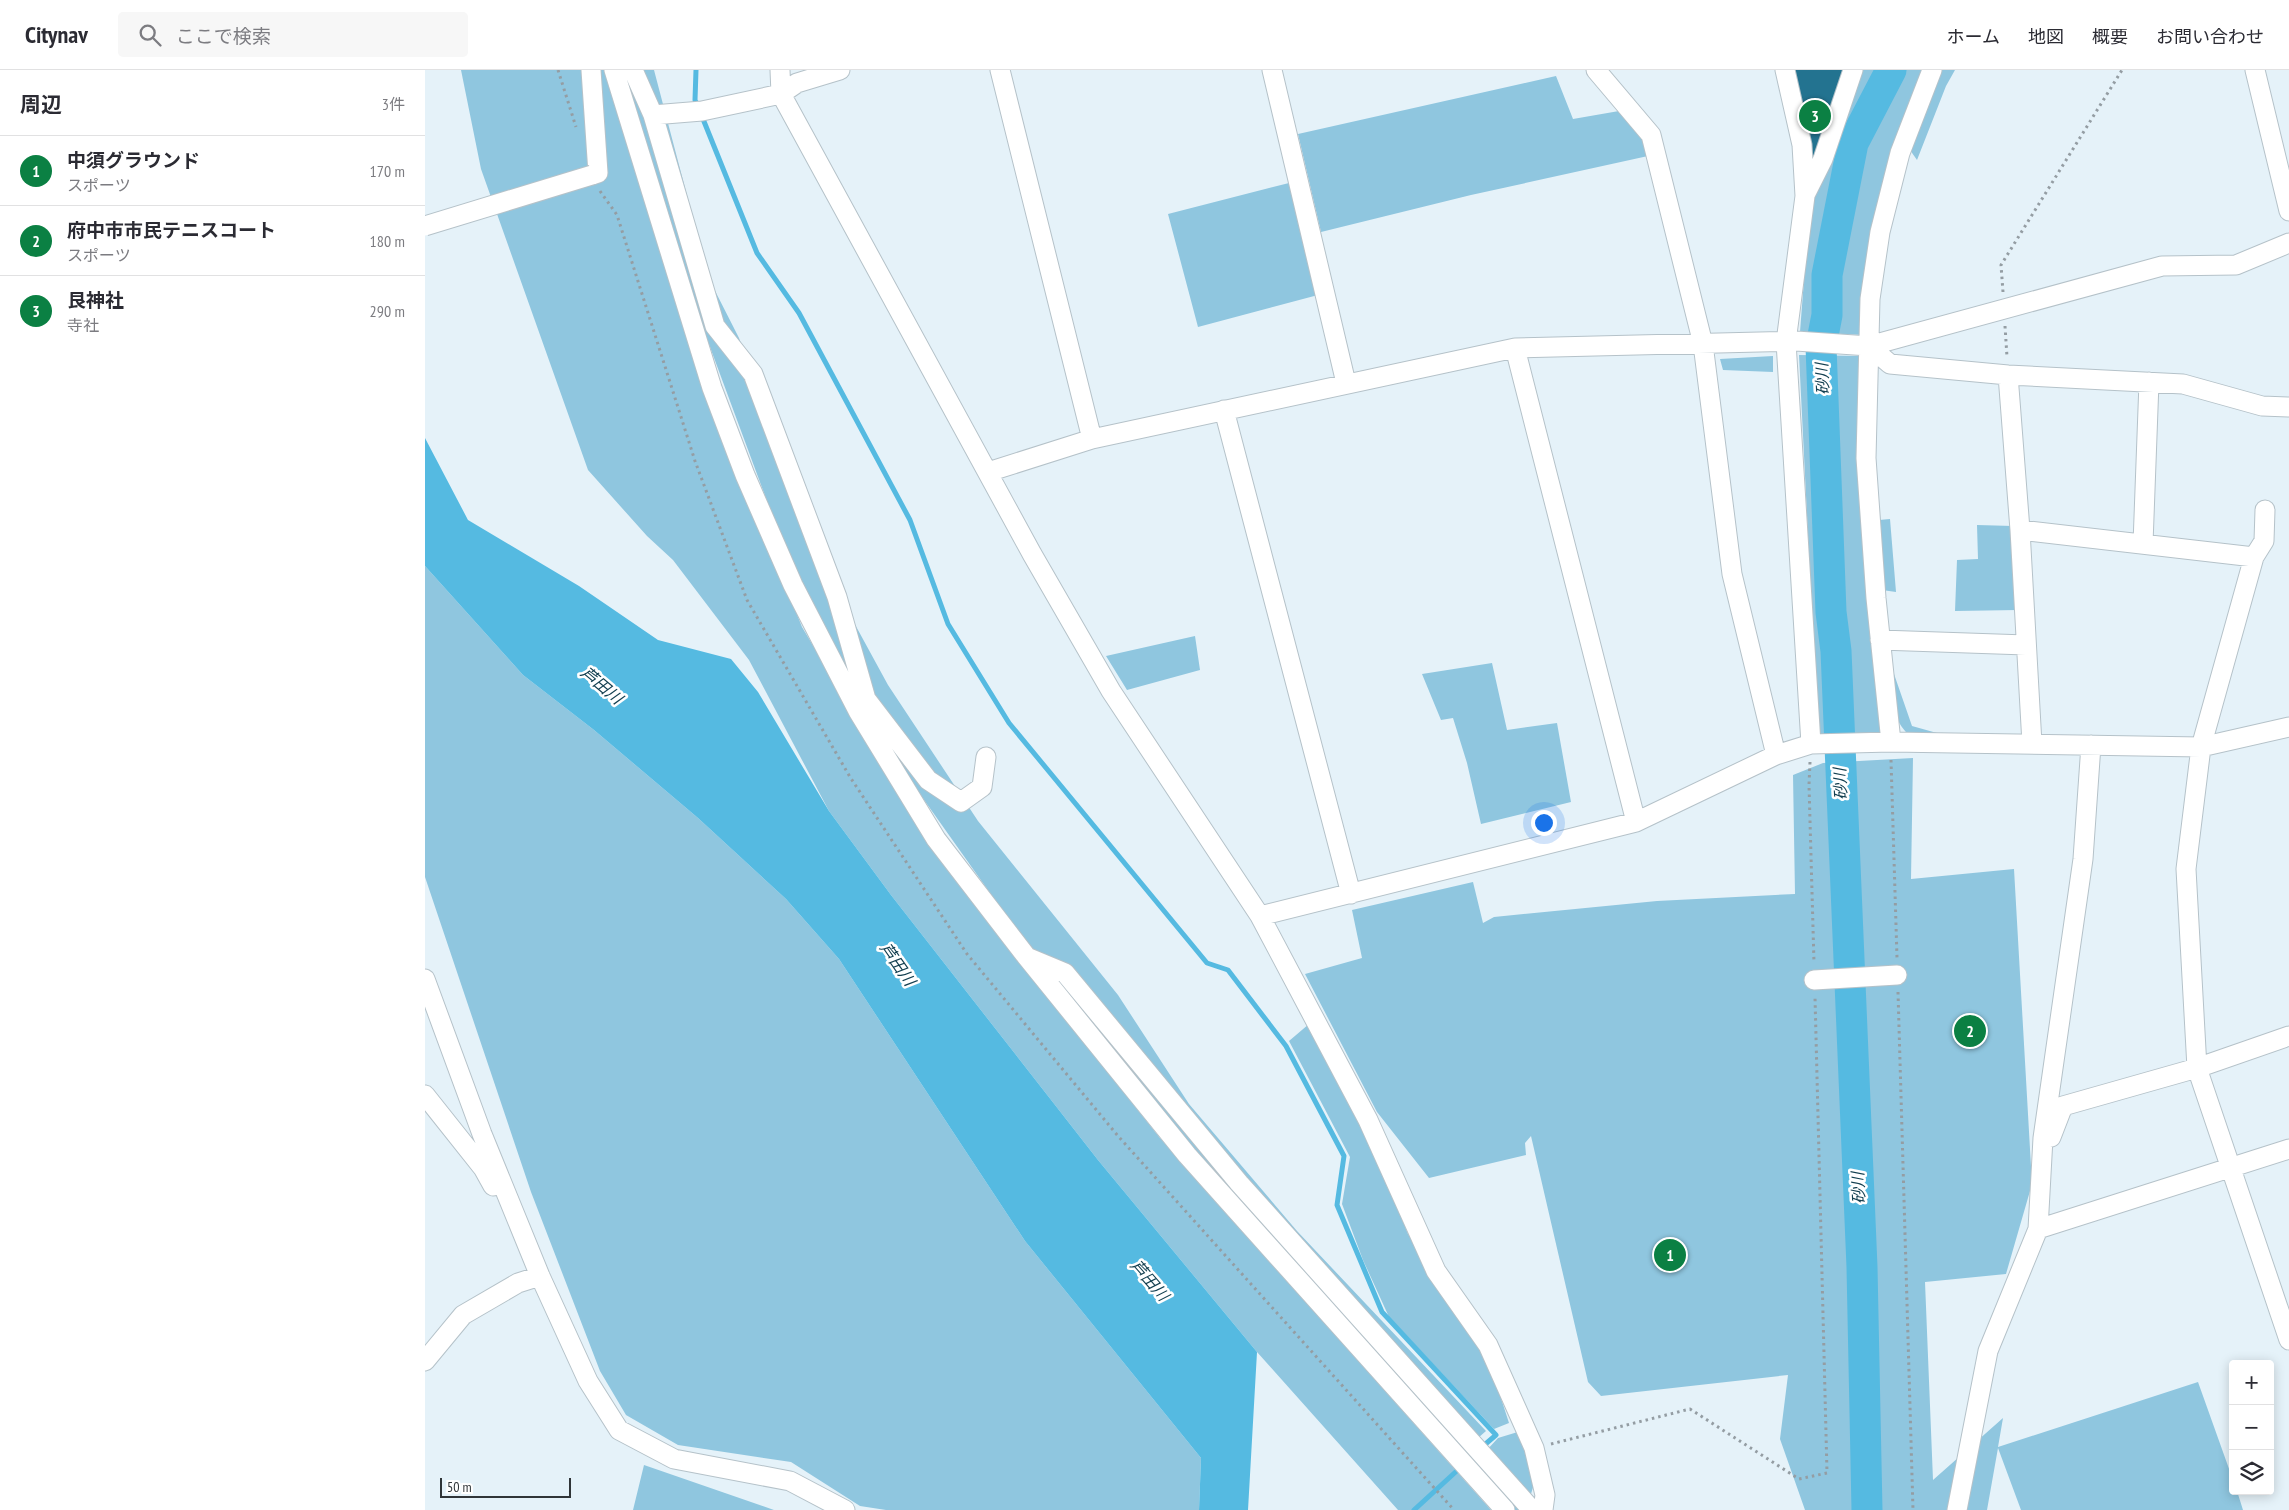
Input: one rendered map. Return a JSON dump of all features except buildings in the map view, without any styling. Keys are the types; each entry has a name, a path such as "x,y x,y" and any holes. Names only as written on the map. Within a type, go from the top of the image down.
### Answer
{"street":[{"path":"425,226 598,173 591,70"},
{"path":"614,70 712,388 745,475 793,585 936,839 1026,956 1187,1155 1505,1510"},
{"path":"633,70 653,115 715,326 753,374 837,597 862,705 928,780 961,802 982,786 986,756"},
{"path":"780,70 781,94 1032,554 1111,691 1260,916 1368,1120 1436,1271 1488,1345 1534,1448 1545,1495 1543,1510"},
{"path":"653,115 702,110 781,94 797,83 840,70"},
{"path":"1000,70 1092,439"},
{"path":"1272,70 1346,383"},
{"path":"1596,70 1651,135 1703,344 1733,574 1776,755"},
{"path":"1785,70 1802,145 1805,196 1791,342 1811,744"},
{"path":"1805,196 1823,159 1853,70"},
{"path":"1891,742 1880,640 1867,458 1870,299 1880,232 1900,153 1932,70"},
{"path":"2255,70 2289,211"},
{"path":"988,472 1092,439 1515,348 1791,342 1869,346 2162,266 2236,265 2289,243"},
{"path":"1869,346 1891,364 2008,375 2183,384 2262,406 2289,407"},
{"path":"1515,348 1636,822"},
{"path":"2008,375 2020,530 2032,744"},
{"path":"2143,544 2149,382"},
{"path":"1224,410 1351,894"},
{"path":"2265,510 2264,541 2254,557 2201,747 2186,869 2197,1068 2289,1340"},
{"path":"2020,530 2254,557"},
{"path":"1880,640 2026,645"},
{"path":"1260,916 1636,822 1776,755 1811,744 1891,742 2201,747 2289,728"},
{"path":"1957,1510 1988,1351 2038,1229 2043,1138 2083,859 2091,745"},
{"path":"1026,956 1065,973 1239,1183 1532,1510"},
{"path":"1814,980 1897,975"},
{"path":"425,979 482,1134 540,1276 588,1380 619,1430 674,1459 790,1482 845,1510"},
{"path":"2043,1138 2051,1137 2063,1106 2197,1068 2289,1036"},
{"path":"425,1095 483,1168 500,1199 508,1196"},
{"path":"2038,1229 2289,1149"},
{"path":"425,1361 463,1316 518,1283 540,1276"}],"path":[{"path":"2008,375 2001,265 2122,70"},
{"path":"1891,742 1913,1510"},
{"path":"1534,1448 1690,1409 1799,1479 1827,1473 1809,785 1811,744"}],"shaded area":[{"path":"461,70 605,70 701,374 802,627 927,837 986,918 1160,1138 1491,1510 1398,1510 1257,1352 1098,1160 891,895 829,811 749,660 673,560 647,536 588,470 481,169"},
{"path":"622,70 654,70 709,279 739,338 816,553 888,685 978,821 1118,995 1189,1104 1297,1231 1486,1431 1463,1451 1187,1144 1012,924 883,742 791,566 700,320"},
{"path":"1843,70 1925,70 1864,335 1800,332 1813,162"},
{"path":"1941,70 1955,70 1946,86 1917,160 1910,150"},
{"path":"1556,76 1573,119 1619,111 1643,137 1648,156 1471,195 1321,232 1298,134"},
{"path":"1289,183 1318,295 1198,327 1168,214"},
{"path":"1799,355 1863,356 1883,733 1818,736"},
{"path":"1773,356 1773,372 1723,370 1720,359"},
{"path":"1890,519 1896,592 1882,590 1879,520"},
{"path":"1977,525 2013,526 2018,610 1955,611 1957,560 1978,559"},
{"path":"425,566 523,675 594,730 698,818 786,899 839,959 1025,1241 1201,1458 1199,1510 886,1510 860,1506 791,1462 678,1445 626,1415 600,1371 531,1192 425,877"},
{"path":"1195,636 1200,670 1127,690 1106,656"},
{"path":"1492,663 1507,730 1557,723 1571,802 1481,824 1467,763 1453,718 1441,720 1422,674"},
{"path":"1890,672 1894,674 1912,726 1944,735 1911,737 1904,730 1893,707"},
{"path":"1913,758 1911,879 2014,869 2032,1184 2006,1274 1925,1282 1933,1480 2003,1418 1998,1447 2198,1382 2229,1469 2229,1495 2238,1495 2243,1510 2021,1510 1998,1448 1987,1510 1805,1510 1780,1439 1788,1375 1601,1396 1588,1382 1531,1136 1525,1143 1526,1155 1429,1178 1377,1112 1305,974 1362,958 1352,910 1473,882 1483,923 1494,917 1657,901 1795,894 1793,775 1823,763"},
{"path":"1309,1024 1370,1136 1408,1234 1486,1352 1509,1423 1494,1429 1389,1317 1363,1260 1342,1204 1350,1157 1289,1041"},
{"path":"1521,1431 1535,1481 1526,1510 1514,1510 1474,1464 1498,1438"},
{"path":"644,1465 774,1510 633,1510"}],"water":[{"name":"芦田川","path":"425,438 468,520 579,586 658,640 731,659 758,692 829,811 891,895 1098,1160 1257,1352 1248,1510 1199,1510 1201,1458 1025,1241 839,959 786,899 698,818 594,730 523,675 425,566"}],"waterway":[{"path":"696,70 695,100 698,106"},
{"name":"砂川","path":"1867,1510 1862,1267 1836,651 1831,612 1821,346 1827,315 1827,275 1853,143 1891,70"},
{"path":"701,114 757,253 799,313 910,520 948,624 1009,723 1207,963 1228,970 1286,1046 1344,1156 1337,1205 1382,1312 1496,1435 1482,1447"},
{"path":"1414,1510 1461,1467"}],"place":[{"name":"艮神社","path":"1815,116"},
{"name":"府中市市民テニスコート","path":"1970,1031"},
{"name":"中須グラウンド","path":"1670,1255"}]}
